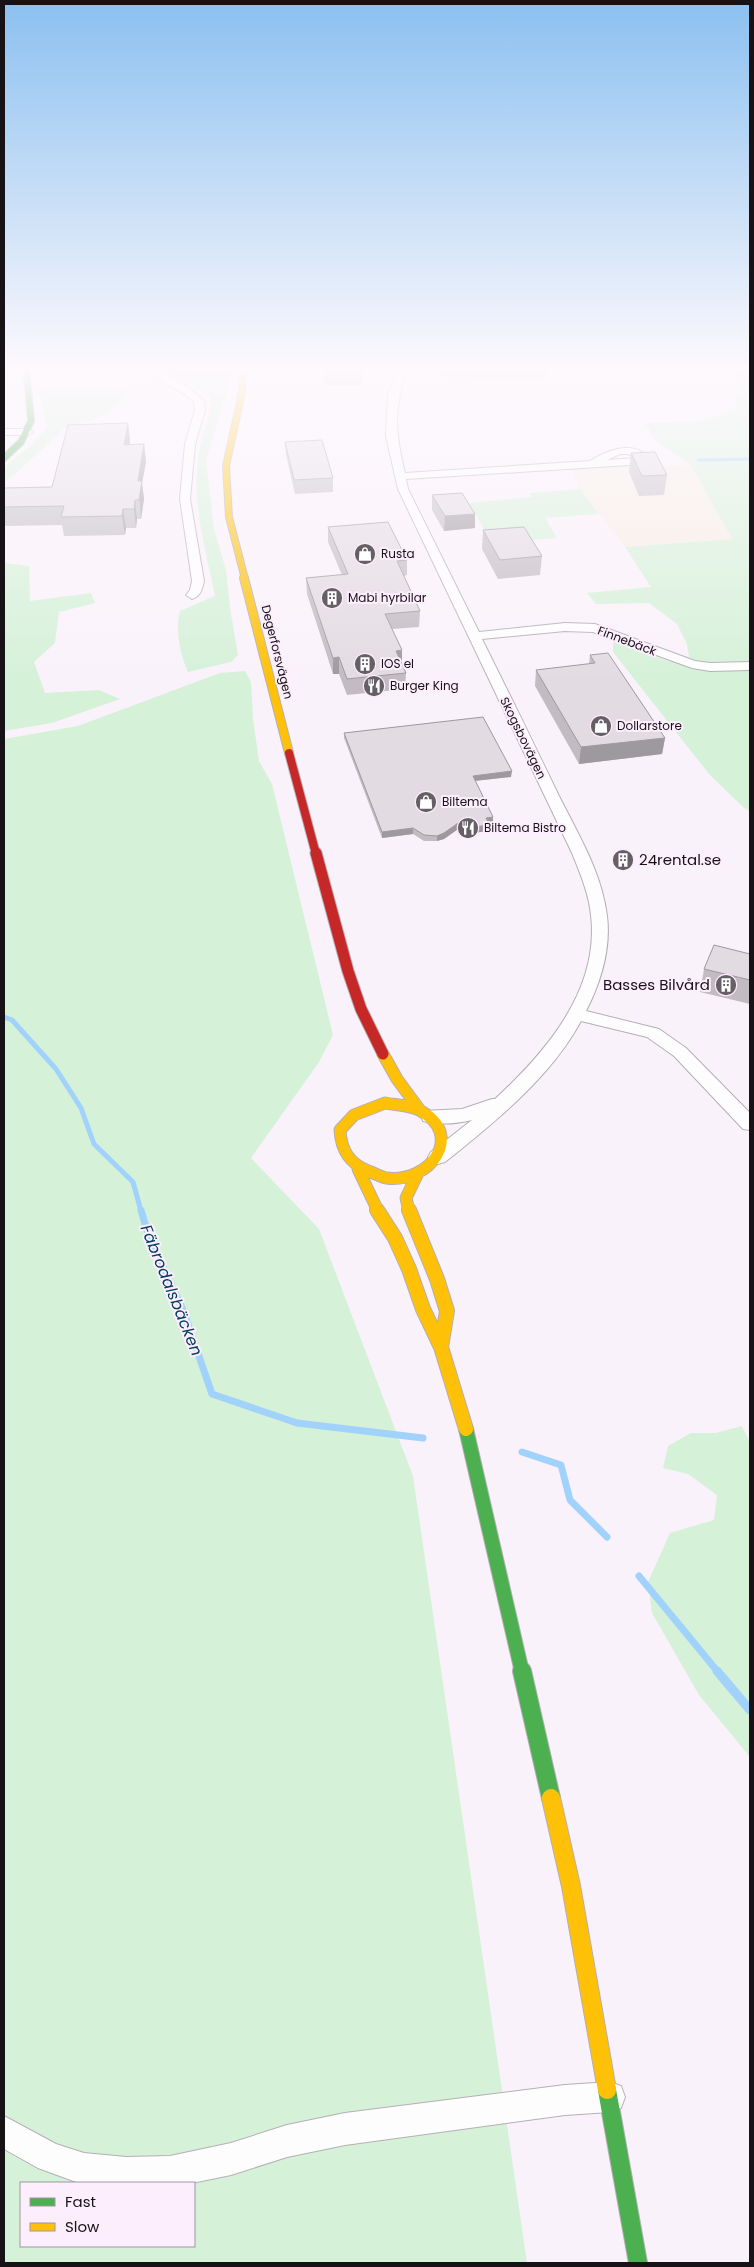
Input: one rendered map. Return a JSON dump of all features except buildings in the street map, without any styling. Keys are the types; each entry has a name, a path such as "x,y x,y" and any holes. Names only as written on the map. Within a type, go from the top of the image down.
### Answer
{"main road":[{"name":"Degerforsvägen","path":"226,471 229,517 238,559 330,912 354,986 376,1042 393,1074 424,1112"},
{"name":"Degerforsvägen","path":"330,912 343,988 359,1031"},
{"path":"366,1108 374,1094"},
{"path":"395,1103 424,1112 441,1128 443,1135 442,1150 433,1163 418,1173 398,1177 372,1175 358,1169 345,1158 339,1144 341,1129 351,1117 366,1108 395,1103"},
{"path":"358,1169 371,1200 395,1238 423,1309 441,1346 463,1414 517,1643 571,1886 638,2263"},
{"path":"418,1173 410,1186 406,1198 410,1214 437,1279 447,1311 441,1346"}],"street":[{"path":"187,471 185,499 192,553 198,581 196,591 192,595"},
{"name":"Skogsbovägen","path":"399,471 416,518 580,853 591,881 600,926 596,963 578,1014 567,1032 527,1078 472,1131 438,1157"},
{"path":"400,476 478,471"},
{"name":"Finnebäck","path":"473,636 584,627 605,631 692,664 710,667 750,666"},
{"path":"578,1014 653,1033 680,1052 750,1124"},
{"name":"Skogsbovägen","path":"424,1112 441,1117 470,1114 486,1109 508,1096"},
{"path":"4,2132 49,2157 84,2169 126,2173 170,2172 231,2158 287,2141 345,2129 565,2100 610,2097"}],"shaded area":[{"path":"571,471 694,471 732,539 625,547 580,489"}],"green space":[{"path":"4,471 19,471 13,476 4,481"},
{"path":"198,471 207,471 214,529 226,570 238,655 231,662 188,672 179,642 178,626 180,611 215,596 198,511"},
{"path":"694,471 750,471 750,811 744,808 709,774 613,652 613,640 668,661 690,663 687,644 677,624 649,603 596,604 587,593 651,587 625,547 732,539"},
{"path":"580,489 599,514 545,518 557,538 492,543 469,503 532,497 530,493"},
{"path":"4,563 29,566 30,601 91,593 95,603 59,612 55,643 34,662 45,693 99,690 120,699 52,723 4,731"},
{"path":"245,671 251,682 253,719 259,761 272,784 333,1035 319,1062 251,1158 319,1229 413,1476 527,2263 4,2263 4,739 78,726 220,673"},
{"path":"742,1426 750,1443 750,1757 699,1695 652,1613 648,1582 670,1533 714,1520 717,1495 688,1474 663,1468 668,1446 691,1433 716,1433"}],"waterway":[{"name":"Fäbrodalsbäcken","path":"4,1017 12,1020 56,1069 81,1108 94,1144 133,1182 141,1211"},
{"name":"Fäbrodalsbäcken","path":"141,1210 148,1234 183,1310 212,1394 297,1423 423,1438"},
{"name":"Fäbrodalsbäcken","path":"522,1452 561,1465 570,1500 607,1537"},
{"name":"Fäbrodalsbäcken","path":"639,1576 718,1672"},
{"name":"Fäbrodalsbäcken","path":"717,1671 750,1710"}],"traffic: fast":[{"path":"466,1429 551,1798"},
{"path":"607,2090 638,2263"}],"traffic: slow":[{"path":"226,471 229,517 289,753"},
{"path":"383,1054 397,1079 419,1109"},
{"path":"385,1103 418,1109 436,1121 443,1137 439,1154 427,1168 409,1177 386,1178 361,1168 347,1156 342,1147 340,1130 354,1115 385,1103"},
{"path":"358,1169 371,1200 395,1238 409,1269 423,1309 441,1347 466,1429"},
{"path":"418,1173 406,1198 410,1214 437,1279 447,1311 441,1347"},
{"path":"551,1798 571,1886 607,2090"}],"traffic: jam":[{"path":"289,753 348,971 361,1009 383,1054"}],"place":[{"name":"Rusta","path":"365,554"},
{"name":"Mabi hyrbilar","path":"332,598"},
{"name":"IOS el","path":"365,664"},
{"name":"Burger King","path":"374,686"},
{"name":"Dollarstore","path":"601,726"},
{"name":"Biltema","path":"426,802"},
{"name":"Biltema Bistro","path":"468,828"},
{"name":"24rental.se","path":"623,860"},
{"name":"Basses Bilvård","path":"726,985"}]}
